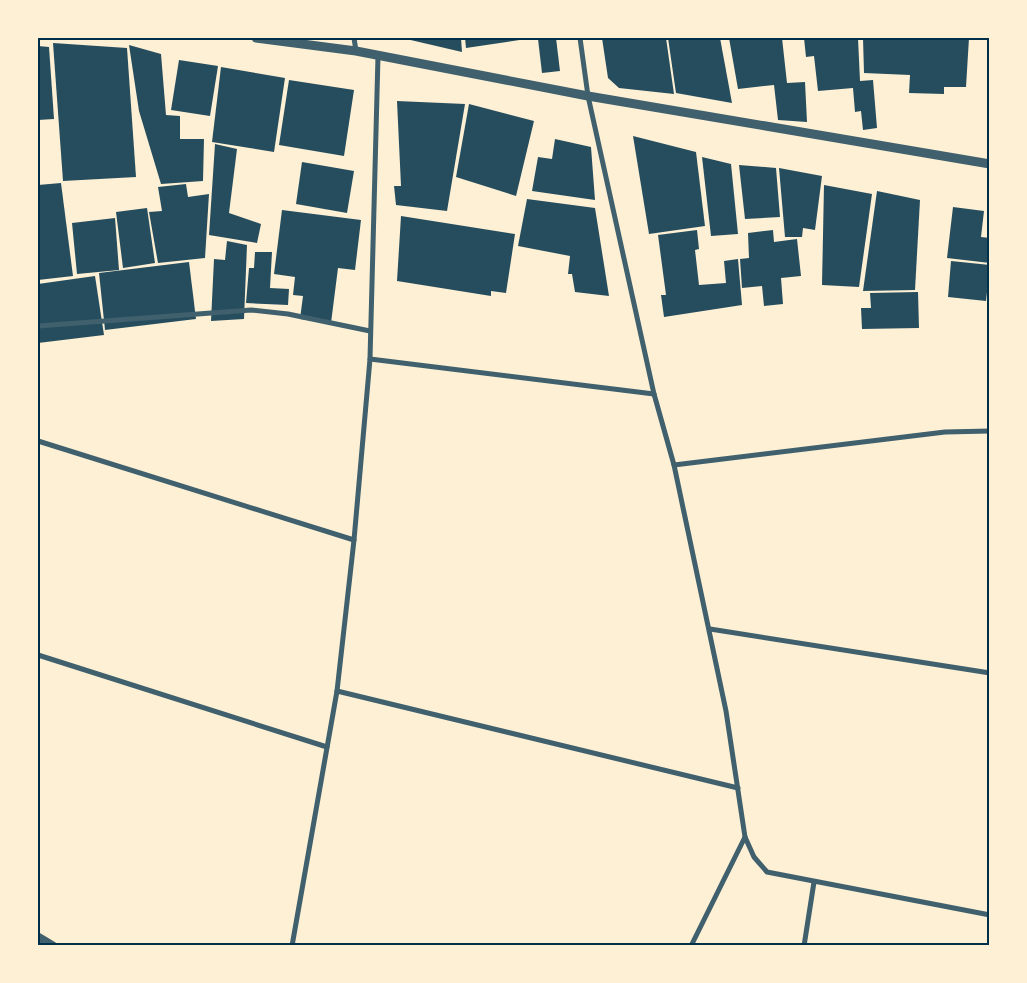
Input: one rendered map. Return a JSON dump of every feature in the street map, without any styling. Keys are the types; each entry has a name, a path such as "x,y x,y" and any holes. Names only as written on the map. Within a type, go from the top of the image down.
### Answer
{"street":[{"path":"256,38 356,51 588,96 990,164"},
{"path":"354,38 356,51"},
{"path":"580,38 588,96 654,394 674,464 710,629 726,711 745,837 754,857 767,872 990,914"},
{"path":"292,946 337,691 354,540 370,359 378,56"},
{"path":"38,326 251,310 288,314 370,331"},
{"path":"370,359 654,394"},
{"path":"674,464 945,432 990,431"},
{"path":"38,441 354,540"},
{"path":"710,629 990,673"},
{"path":"38,655 327,747"},
{"path":"337,691 738,788"},
{"path":"691,946 745,837"},
{"path":"804,946 814,882"},
{"path":"38,937 53,946"}],"building":[{"path":"402,38 461,38 462,52"},
{"path":"465,38 526,38 526,39 466,48"},
{"path":"556,38 560,71 542,73 538,39"},
{"path":"602,38 666,38 674,94 619,88 608,78"},
{"path":"668,38 720,38 732,103 676,93"},
{"path":"729,38 782,38 787,83 805,82 807,122 778,120 774,85 738,89"},
{"path":"804,38 858,38 860,81 873,80 877,128 863,130 861,111 855,112 853,88 818,91 814,56 806,57"},
{"path":"863,38 969,38 966,87 944,87 944,94 909,93 910,75 864,73"},
{"path":"987,38 990,38 990,77 987,77"},
{"path":"53,43 127,48 136,177 63,181"},
{"path":"129,45 161,54 166,115 180,116 180,139 204,139 203,181 161,184 139,111"},
{"path":"38,46 49,47 54,119 38,120"},
{"path":"179,60 218,66 210,116 171,110"},
{"path":"221,67 285,78 274,152 212,142"},
{"path":"289,80 354,90 344,156 279,145"},
{"path":"397,101 465,104 447,211 396,205 394,186 401,186"},
{"path":"469,104 534,121 516,196 456,177"},
{"path":"633,136 696,152 705,226 649,234"},
{"path":"555,139 591,147 595,200 532,191 538,157 552,159"},
{"path":"215,144 237,149 229,213 261,224 257,243 209,235"},
{"path":"702,157 731,164 738,234 711,236"},
{"path":"302,162 354,171 347,213 296,204"},
{"path":"739,165 776,168 780,217 745,219"},
{"path":"779,168 822,176 815,230 803,228 802,237 785,237"},
{"path":"61,183 73,276 38,280 38,185"},
{"path":"186,184 188,197 209,194 205,258 158,263 149,212 162,211 158,187"},
{"path":"824,185 872,194 859,287 822,285"},
{"path":"877,191 920,200 915,290 863,291"},
{"path":"527,199 595,208 609,296 575,292 572,274 568,274 570,256 518,246"},
{"path":"953,207 984,211 981,237 990,238 990,263 947,258"},
{"path":"147,208 155,263 123,268 116,212"},
{"path":"282,210 361,220 355,270 338,268 331,323 300,319 303,296 293,295 295,277 274,274"},
{"path":"401,216 515,234 506,293 491,291 491,296 397,281"},
{"path":"115,218 119,270 77,274 72,223"},
{"path":"697,230 699,249 695,250 699,285 726,283 724,261 738,259 742,305 664,317 661,295 666,295 658,235"},
{"path":"773,230 774,242 797,239 801,276 781,278 783,304 764,306 762,286 742,288 740,259 749,258 748,233"},
{"path":"227,241 247,245 244,319 211,321 214,259 225,260"},
{"path":"255,252 272,252 270,288 289,289 288,305 246,303 249,268 254,268"},
{"path":"951,261 990,265 986,301 948,297"},
{"path":"189,262 196,319 105,330 99,273"},
{"path":"95,276 104,335 38,343 38,284"},
{"path":"918,292 919,328 862,329 861,308 871,308 870,293"}]}
